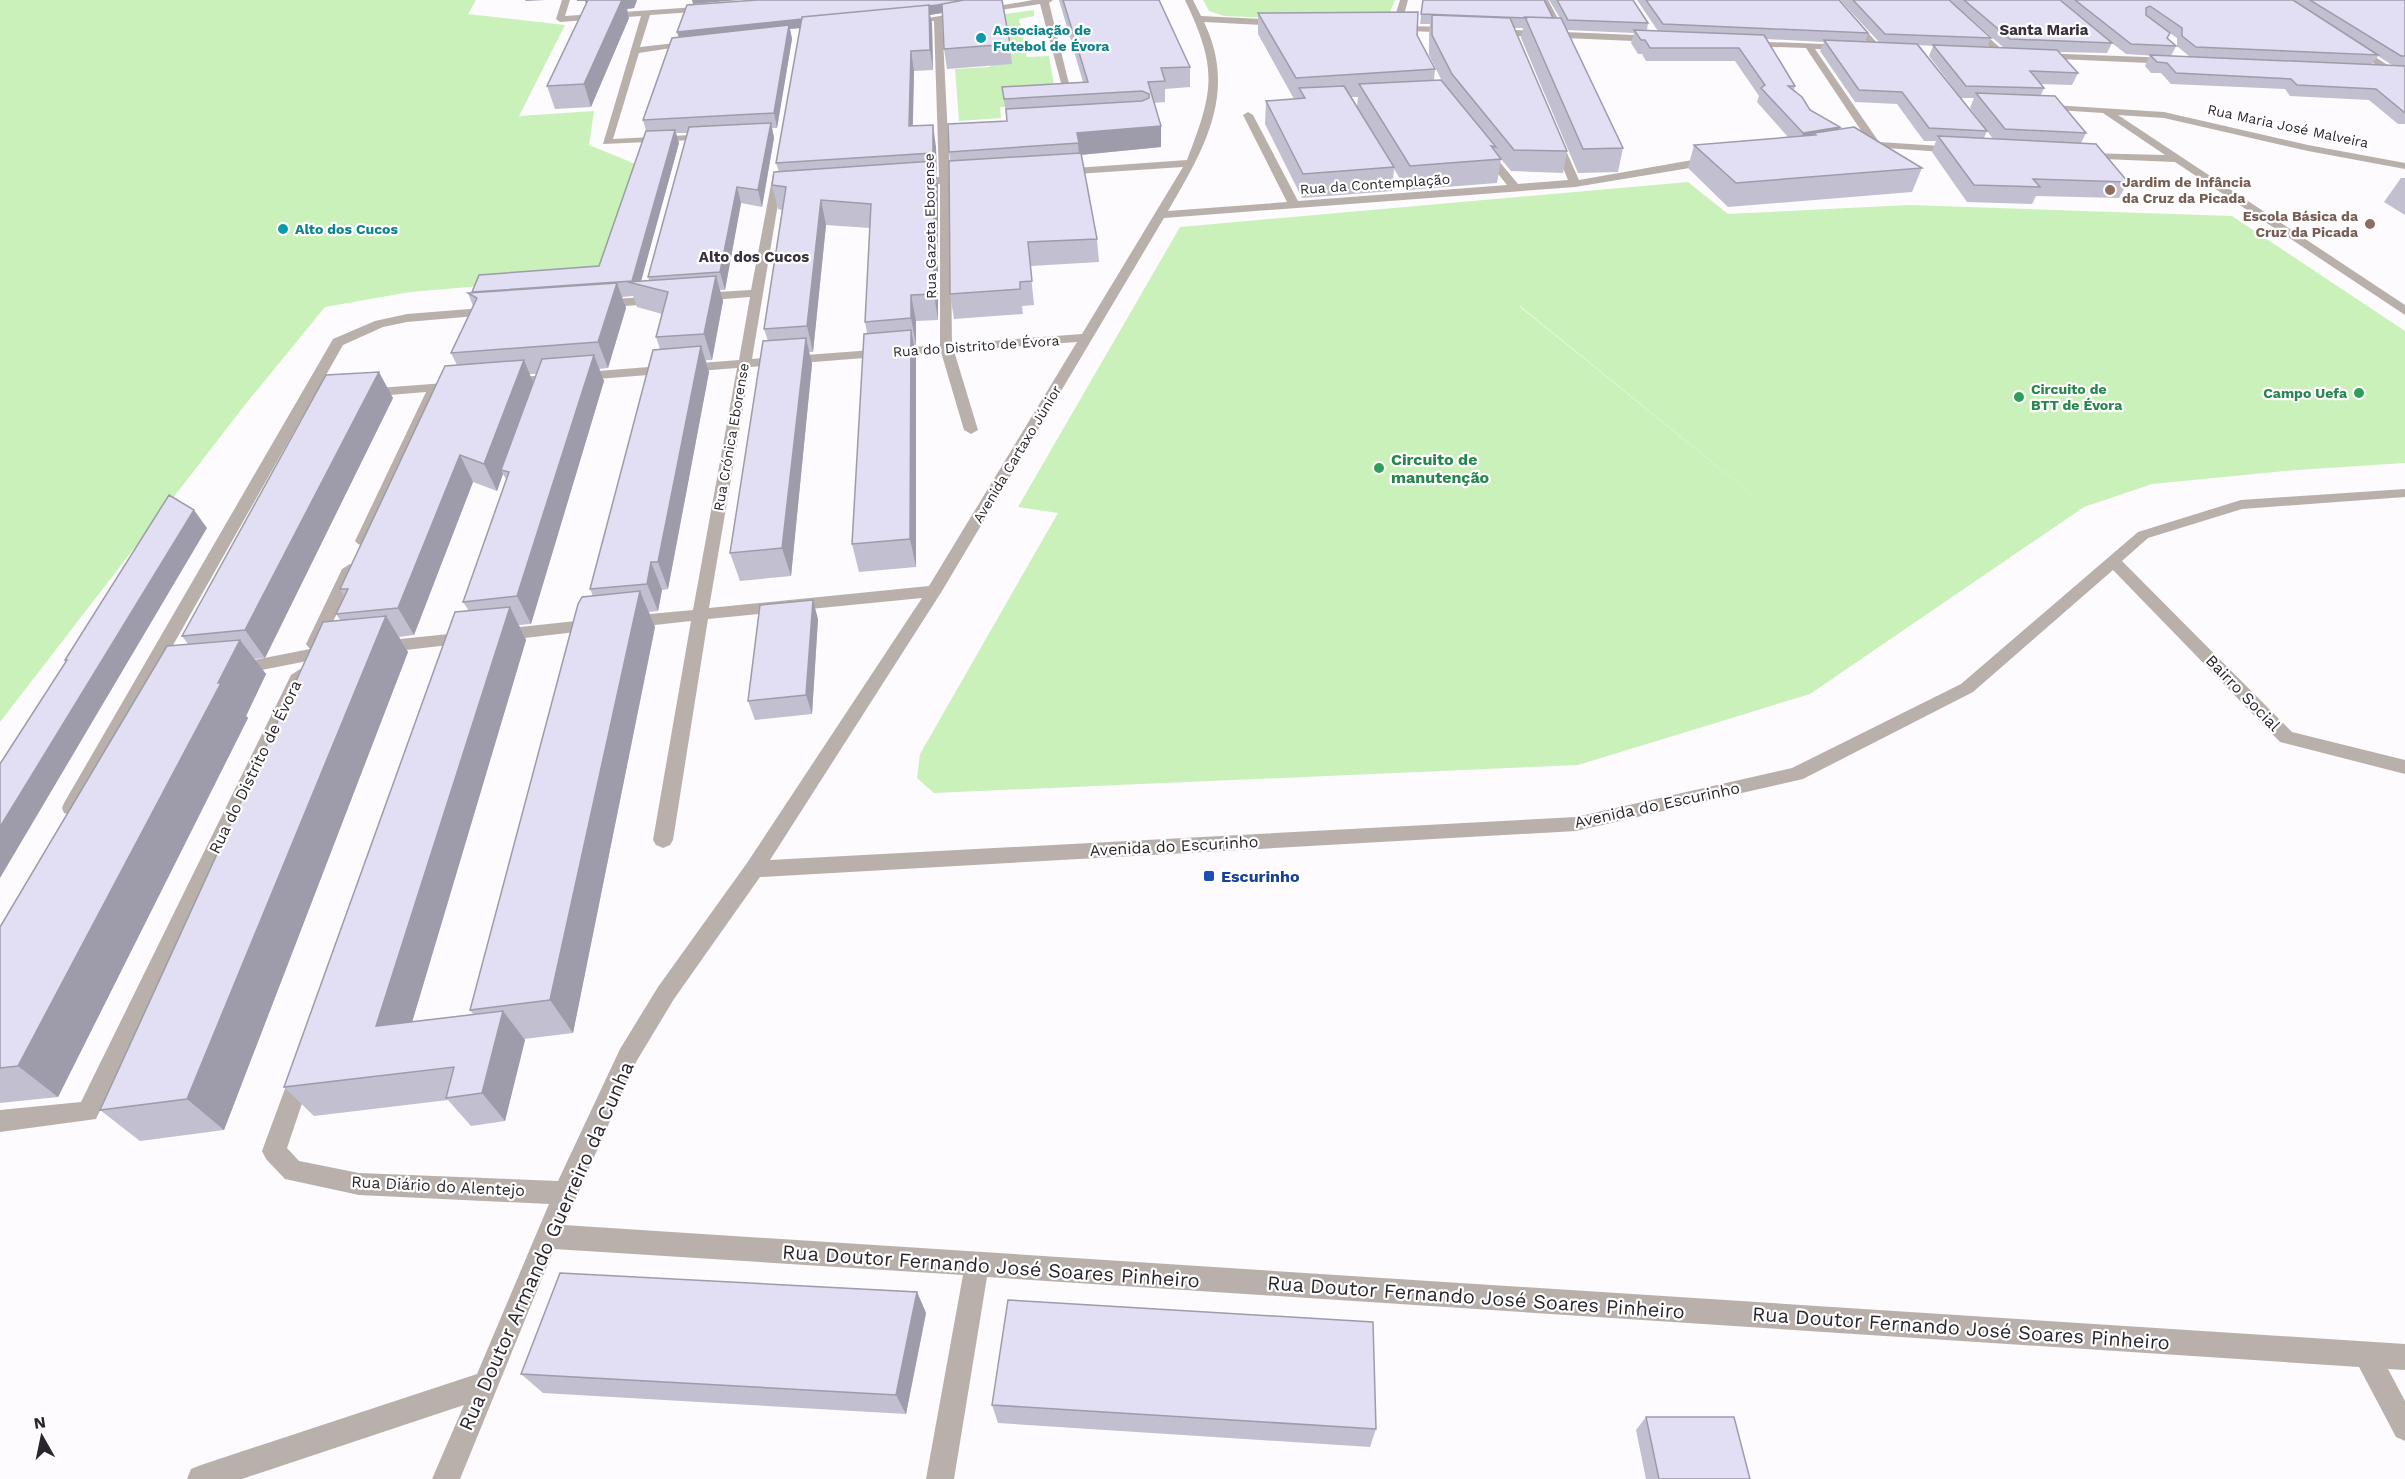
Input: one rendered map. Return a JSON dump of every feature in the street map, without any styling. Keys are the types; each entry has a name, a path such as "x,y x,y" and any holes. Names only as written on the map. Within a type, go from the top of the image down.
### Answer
{"street":[{"path":"566,0 560,19 713,8"},
{"path":"903,23 1047,0 1070,98"},
{"name":"Avenida Cartaxo Júnior","path":"754,869 934,591 1191,163 1213,106 1217,74 1199,19 1188,0"},
{"path":"1404,0 1390,28 1423,34 1468,31"},
{"path":"1544,0 1562,35"},
{"path":"1833,0 1883,49 1867,48"},
{"path":"1941,0 2002,54"},
{"path":"646,13 637,50 607,142 686,143 720,136"},
{"name":"Rua Gazeta Eborense","path":"938,19 949,129 945,180 946,348 971,430"},
{"path":"1199,19 1292,23"},
{"path":"1650,29 1656,39"},
{"path":"1479,31 1668,40"},
{"path":"1512,33 1516,44"},
{"path":"2345,41 2392,71"},
{"path":"1728,42 1855,48"},
{"path":"637,50 707,43"},
{"path":"1764,44 1770,53"},
{"path":"2105,45 2123,59"},
{"path":"1809,46 1876,145"},
{"path":"2024,55 2185,60 2169,48"},
{"path":"1981,53 2013,54"},
{"path":"2369,70 2405,72"},
{"name":"Rua Maria José Malveira","path":"2024,105 2164,115 2308,148 2405,166"},
{"path":"2102,109 2405,311"},
{"path":"1248,115 1294,205"},
{"path":"1552,130 1575,183"},
{"path":"1849,142 1972,151"},
{"path":"1479,144 1515,188"},
{"path":"2070,155 2178,159"},
{"name":"Rua Crónica Eborense","path":"663,840 699,615 756,294 781,191 781,157"},
{"name":"Rua da Contemplação","path":"1161,215 1294,205 1400,192 1515,188 1591,182 1643,175 1687,163 1721,160"},
{"path":"1050,173 1191,163"},
{"path":"900,183 980,178"},
{"path":"585,305 645,296 683,298 756,294"},
{"path":"64,820 312,397 338,342 379,324 407,318 514,310"},
{"name":"Rua do Distrito de Évora","path":"490,383 1087,337"},
{"path":"538,402 546,379"},
{"path":"353,394 457,386"},
{"name":"Rua do Distrito de Évora","path":"0,1121 88,1112 310,654 435,388"},
{"name":"Avenida do Escurinho","path":"754,869 1576,824 1773,780 1796,774 1967,687 2143,535 2241,505 2405,493"},
{"name":"Bairro Social","path":"2113,561 2286,737 2405,767"},
{"path":"366,648 934,591"},
{"path":"447,662 462,617"},
{"path":"217,670 264,666 310,654 344,650"},
{"path":"146,677 170,675"},
{"name":"Rua Doutor Armando Guerreiro da Cunha","path":"446,1479 546,1236 628,1056 666,993 754,869"},
{"name":"Rua Diário do Alentejo","path":"310,1051 274,1151 293,1172 359,1184 565,1193"},
{"name":"Rua Doutor Fernando José Soares Pinheiro","path":"546,1236 2405,1357"},
{"path":"940,1479 977,1265"},
{"path":"2367,1354 2405,1428"},
{"path":"201,1479 483,1385"}],"green space":[{"path":"0,0 476,0 468,14 565,25 519,116 594,111 589,145 638,165 599,276 410,292 325,307 244,406 0,722"},
{"path":"1203,0 1395,0 1387,19 1369,22 1224,16 1209,11"},
{"path":"1034,10 1034,16 1019,19 1027,57 1049,56 1057,103 1000,107 1001,118 959,121 955,69 990,67 989,56 1012,54 1005,14"},
{"path":"1688,182 1728,214 1909,205 2232,216 2405,331 2405,463 2297,470 2152,484 2084,507 1810,694 1578,765 934,793 917,778 920,754 1058,513 1018,507 1180,227","holes":["1519,306 1520,306 1802,535"]}],"building":[{"path":"588,0 622,0 584,84 547,86"},
{"path":"757,0 964,0 929,6 802,17 802,19 677,32 687,5"},
{"path":"964,0 1002,0 1010,44 944,49 942,4"},
{"path":"1063,0 1159,0 1190,67 1161,68 1165,81 1148,82 1161,126 1077,133 1079,143 949,152 948,124 1007,121 1006,109 1142,101 1149,98 1149,94 1142,91 1004,99 1002,87 1088,82"},
{"path":"1423,0 1544,0 1553,18 1421,14"},
{"path":"1557,0 1633,0 1648,23 1568,20"},
{"path":"1646,0 1839,0 1868,33 1663,24"},
{"path":"1853,0 1949,0 1991,38 1885,34"},
{"path":"1964,0 2060,0 2112,43 2010,39"},
{"path":"2075,0 2293,0 2378,55 2196,47 2182,36 2182,28 2150,6 2146,8 2146,15 2170,33 2167,38 2176,46 2131,44"},
{"path":"2310,0 2405,0 2405,56 2401,56"},
{"path":"929,5 930,50 911,51 909,126 933,125 933,153 776,163 802,17"},
{"path":"1418,12 1417,35 1435,69 1296,78 1258,13"},
{"path":"1432,15 1510,18 1567,151 1514,150 1452,74 1432,35"},
{"path":"1525,17 1561,18 1623,148 1583,149"},
{"path":"789,25 774,113 643,120 672,38"},
{"path":"1634,30 1764,35 1795,86 1788,86 1802,97 1810,110 1840,127 1803,133 1761,88 1765,85 1739,48 1650,48"},
{"path":"1824,40 1917,44 1987,131 1929,128 1902,92 1859,90"},
{"path":"1933,45 2057,50 2078,73 2030,71 2044,88 1966,86"},
{"path":"2150,55 2405,66 2405,113 2376,89 2297,85 2291,79 2176,73 2167,63 2157,62"},
{"path":"1441,80 1496,147 1491,146 1501,159 1410,166 1359,84"},
{"path":"1344,86 1394,167 1303,174 1266,101 1305,98 1299,88"},
{"path":"1976,93 2055,96 2086,133 2005,129"},
{"path":"771,123 758,190 737,187 720,272 648,277 689,127"},
{"path":"1854,127 1922,168 1736,183 1694,145 1816,135 1814,133"},
{"path":"675,130 632,281 472,292 479,275 599,266 646,131"},
{"path":"1938,136 2096,144 2128,182 2033,179 2040,187 1974,185"},
{"path":"1081,153 1097,239 1028,242 1032,281 1020,282 1020,289 950,294 949,161"},
{"path":"934,161 934,294 911,295 911,318 865,322 871,204 821,200 807,326 764,329 786,187 772,185 774,172"},
{"path":"716,276 704,334 656,337 668,292 628,282"},
{"path":"617,283 598,342 451,353 477,298 468,293"},
{"path":"911,330 910,539 852,544 864,334"},
{"path":"806,338 782,548 730,553 763,341"},
{"path":"701,346 658,562 651,562 647,584 590,589 653,350"},
{"path":"594,355 517,596 463,602 509,472 501,470 542,359"},
{"path":"524,360 484,464 460,455 398,608 336,614 348,589 340,589 445,366"},
{"path":"379,372 245,630 182,636 326,375"},
{"path":"169,495 194,510 0,827 0,764"},
{"path":"640,591 550,1000 470,1010 578,604 582,597"},
{"path":"813,600 806,695 748,701 760,605"},
{"path":"510,607 376,1026 503,1011 482,1093 446,1098 454,1067 284,1087 455,612"},
{"path":"386,616 187,1099 100,1110 323,622"},
{"path":"240,640 218,683 221,683 18,1066 0,1068 0,927 167,646"},
{"path":"560,1273 917,1292 896,1395 521,1374"},
{"path":"1008,1300 1373,1322 1376,1429 992,1405"},
{"path":"1646,1417 1734,1417 1750,1479 1659,1479"}],"place":[{"name":"Associação de Futebol de Évora","path":"981,38"},
{"name":"Jardim de Infância da Cruz da Picada","path":"2110,190"},
{"name":"Escola Básica da Cruz da Picada","path":"2370,224"},
{"name":"Alto dos Cucos","path":"283,229"},
{"name":"Campo Uefa","path":"2359,393"},
{"name":"Circuito de BTT de Évora","path":"2019,397"},
{"name":"Circuito de manutenção","path":"1379,468"},
{"name":"Escurinho","path":"1209,876"}],"district":[{"name":"Santa Maria","path":"2044,30"},
{"name":"Alto dos Cucos","path":"754,257"}]}
